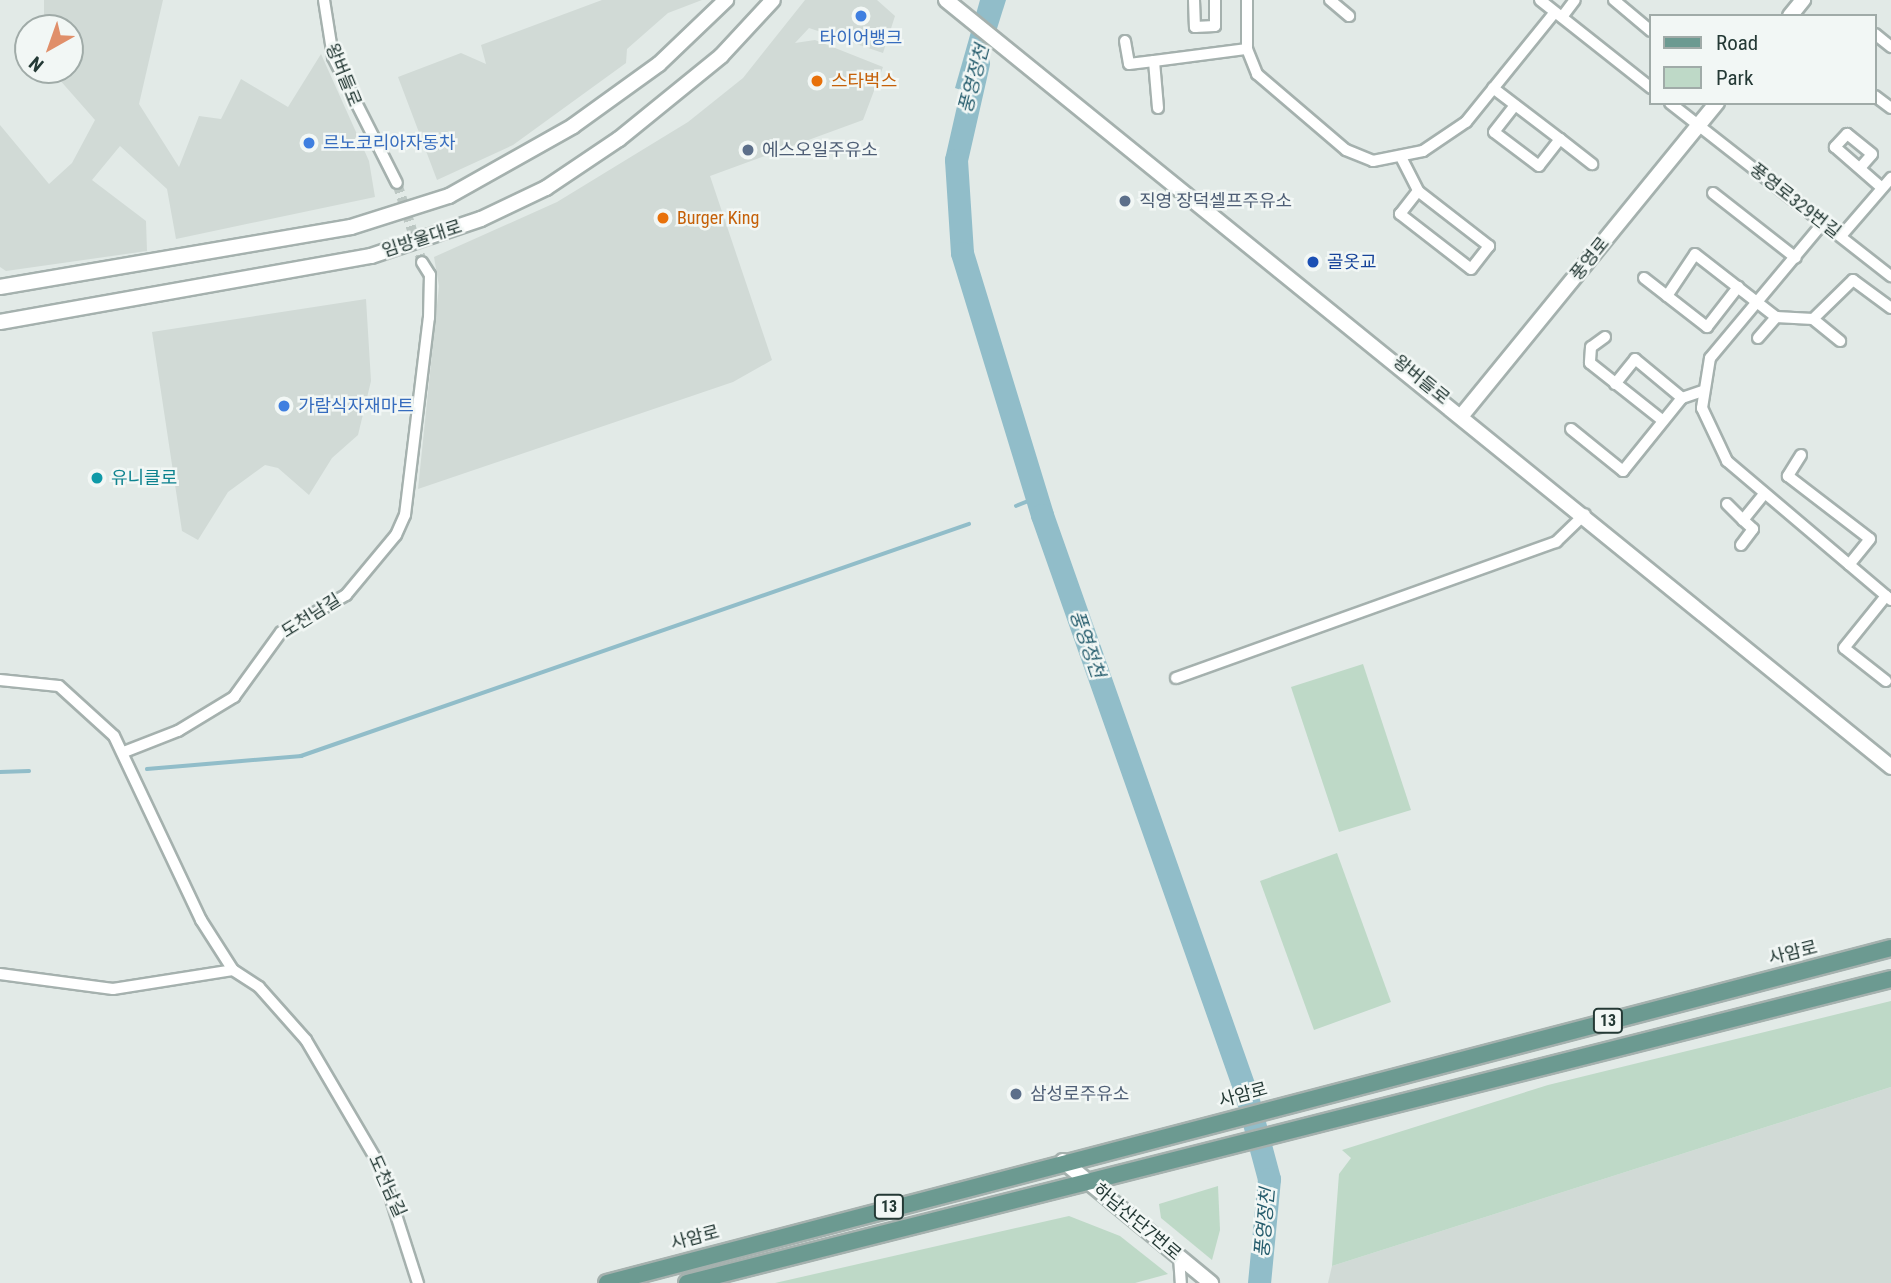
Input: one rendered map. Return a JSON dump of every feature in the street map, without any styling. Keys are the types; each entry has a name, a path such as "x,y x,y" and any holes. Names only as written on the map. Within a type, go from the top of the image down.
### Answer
{"main road":[{"name":"임방울대로","path":"0,287 351,227 449,196 573,125 659,64 726,0"},
{"name":"임방울대로","path":"0,322 371,256 481,219 546,188 619,139 721,56 773,0"},
{"name":"왕버들로","path":"946,0 1463,414 1891,767"},
{"path":"1792,14 1803,0"},
{"name":"풍영로","path":"1463,414 1715,105"},
{"name":"사암로","path":"607,1283 1063,1161 1891,948"},
{"name":"13","path":"687,1283 1177,1163 1331,1121 1891,979"},
{"name":"하남산단7번로","path":"1063,1161 1211,1283"}],"street":[{"name":"왕버들로","path":"324,0 333,57 397,183"},
{"path":"1194,0 1195,27 1215,26 1215,0"},
{"path":"1247,0 1247,49 1264,83 1346,150 1373,161 1402,159 1450,135 1558,15 1575,0"},
{"path":"1330,0 1349,16"},
{"path":"1540,0 1650,87"},
{"path":"1614,0 1650,30"},
{"path":"1877,36 1891,47"},
{"path":"1125,41 1129,64 1247,49"},
{"path":"1154,61 1158,108"},
{"path":"1493,88 1592,164"},
{"path":"1515,105 1494,132 1527,158 1539,166 1560,139"},
{"name":"풍영로329번길","path":"1672,105 1891,276"},
{"path":"1402,159 1418,191 1489,246 1471,269 1400,214 1418,191"},
{"path":"1860,169 1882,188"},
{"path":"1841,236 1891,178"},
{"path":"1713,193 1796,258"},
{"path":"1823,223 1710,358 1702,391 1718,449 1764,494 1888,598 1844,648 1886,681"},
{"path":"1667,296 1695,254 1776,317 1814,319 1840,341"},
{"name":"도천남길","path":"418,1283 381,1168 338,1089 285,1012 233,970 201,920 124,752 178,731 234,697 281,632 346,595 396,535 405,515 429,318 430,275 422,262"},
{"path":"1644,278 1707,327 1738,287"},
{"path":"1814,319 1853,280 1891,308"},
{"path":"1758,338 1776,317"},
{"path":"1605,337 1591,347 1590,363 1662,420"},
{"path":"1615,384 1635,359 1682,398"},
{"path":"1571,429 1623,471 1682,398 1702,391"},
{"path":"1801,455 1788,476 1870,539 1849,565"},
{"path":"1743,520 1764,494"},
{"path":"1727,504 1754,529 1741,545"},
{"path":"1176,678 1556,542 1585,514"},
{"path":"0,680 59,686 99,718 124,752"},
{"path":"0,974 143,989 233,970"},
{"path":"1179,1257 1181,1283"}],"shaded area":[{"path":"44,0 163,0 139,104 179,167 199,116 221,119 241,79 288,107 321,54 369,161 375,197 176,239 167,189 120,146 92,180 146,221 147,251 6,271 0,267 0,125 49,184 72,163 95,120 63,84 84,84 84,14 44,14"},
{"path":"602,0 702,0 668,13 627,49 626,63 513,145 437,180 398,77 461,53 486,64 481,45"},
{"path":"805,0 877,0 895,16 883,53 809,28 795,43 815,40 883,67 863,120 710,176 772,360 733,382 418,489 439,286 434,257 557,202 688,122 743,78"},
{"path":"366,299 371,381 358,435 332,458 309,495 278,468 265,465 228,492 198,540 182,531 152,332"},
{"path":"1891,1087 1891,1283 1328,1283 1332,1266"}],"green space":[{"path":"1363,664 1411,810 1339,832 1291,687"},
{"path":"1337,853 1391,1002 1314,1030 1260,881"},
{"path":"1891,1001 1891,1087 1332,1266 1339,1174 1351,1158 1342,1150 1548,1085"},
{"path":"1218,1186 1220,1230 1212,1260 1161,1218 1159,1204"},
{"path":"1069,1216 1120,1236 1168,1274 1135,1283 775,1283"}],"water":[{"name":"풍영정천","path":"980,0 1006,0 976,95 955,88"}],"waterway":[{"name":"풍영정천","path":"978,63 956,160 962,253 1042,515 1246,1093 1269,1179 1259,1283"},
{"path":"1016,506 1036,498"},
{"path":"147,769 301,756 969,524"},
{"path":"0,772 29,771"}],"tunnel":[{"path":"397,183 422,262"}],"place":[{"name":"타이어뱅크","path":"861,16"},
{"name":"스타벅스","path":"817,81"},
{"name":"르노코리아자동차","path":"309,143"},
{"name":"에스오일주유소","path":"748,150"},
{"name":"직영 장덕셀프주유소","path":"1125,201"},
{"name":"Burger King","path":"663,218"},
{"name":"골옷교","path":"1313,262"},
{"name":"가람식자재마트","path":"284,406"},
{"name":"유니클로","path":"97,478"},
{"name":"삼성로주유소","path":"1016,1094"}]}
